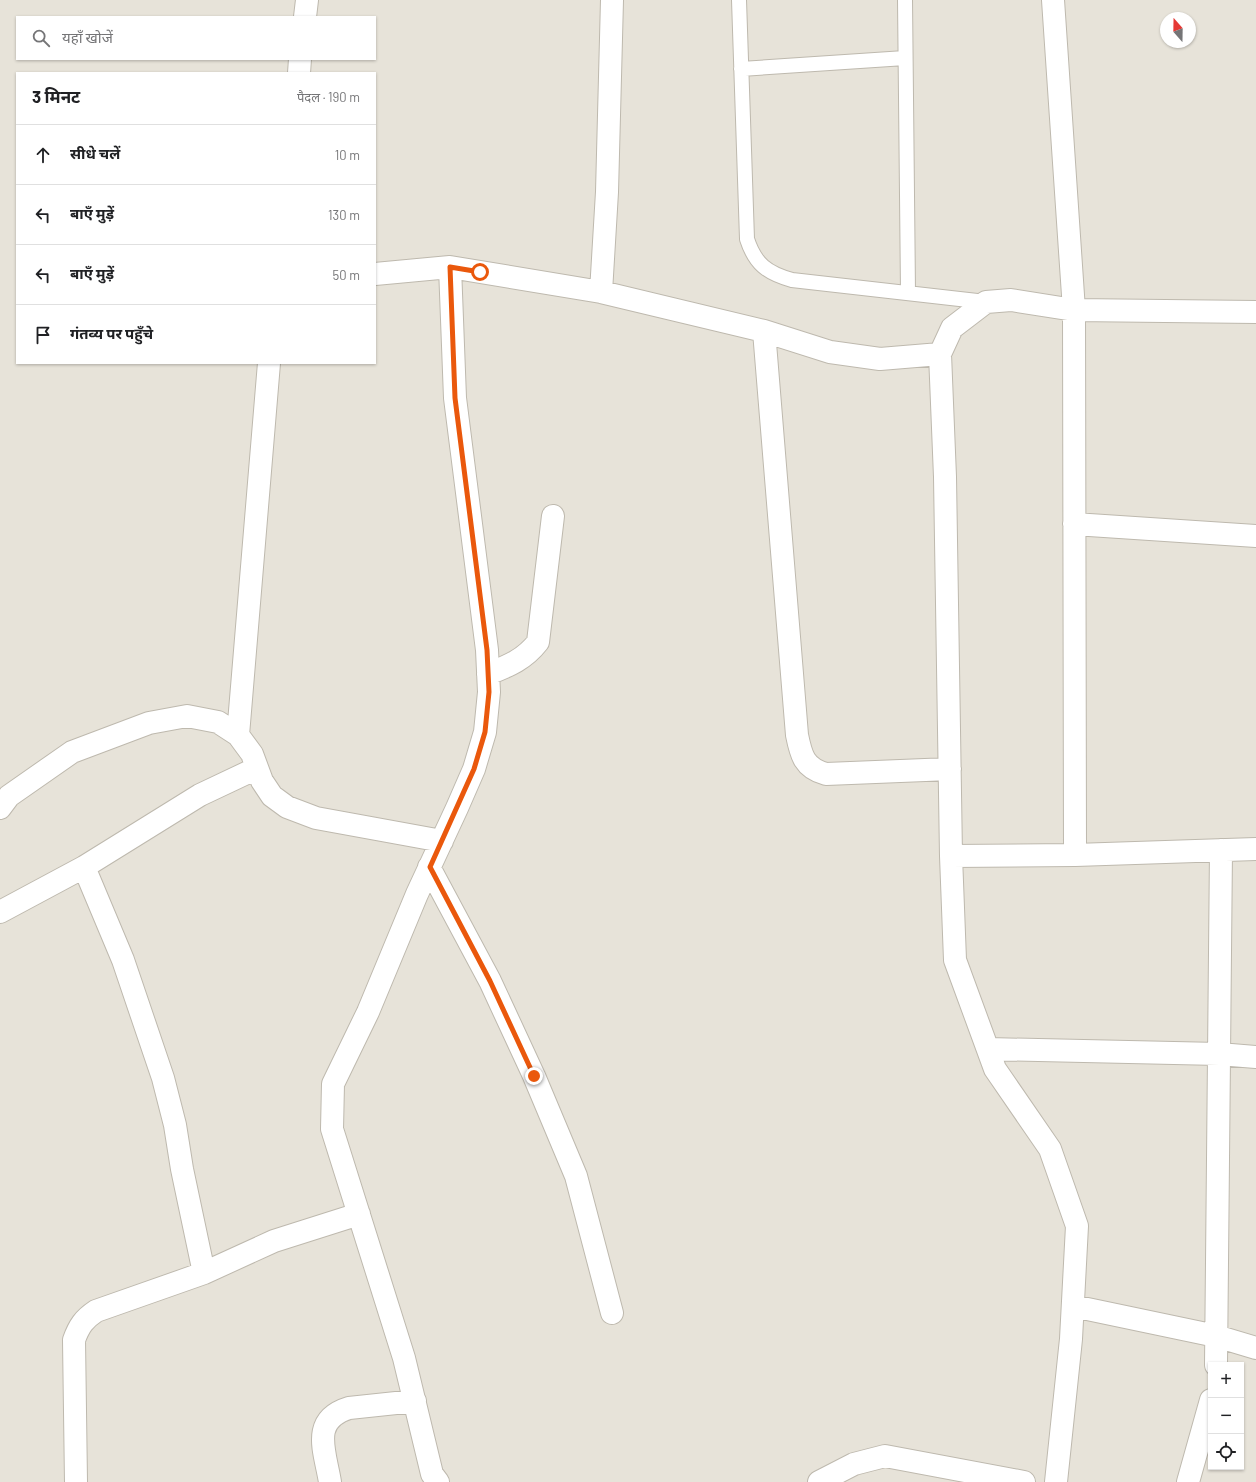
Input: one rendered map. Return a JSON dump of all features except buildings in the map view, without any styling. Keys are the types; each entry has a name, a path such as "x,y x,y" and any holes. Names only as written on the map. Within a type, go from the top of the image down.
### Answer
{"street":[{"path":"305,16 307,0"},
{"path":"601,292 607,192 612,0"},
{"path":"1054,0 1074,310 1075,855"},
{"path":"299,72 300,60"},
{"path":"438,1482 432,1474 404,1358 332,1129 333,1084 368,1012 474,769 485,732 489,692 487,650 455,398 450,267"},
{"path":"376,274 450,267 601,292 764,331 838,353 880,359 940,354"},
{"path":"1056,1482 1073,1306 1077,1226 1050,1149 995,1069 955,960 951,856 945,484 940,354 952,328 986,302 1011,300 1074,310 1256,312"},
{"path":"764,331 797,735 800,750 806,763 816,771 826,774 950,769"},
{"path":"238,735 269,364"},
{"path":"488,674 517,662 530,652 538,642 553,516"},
{"path":"1074,524 1256,536"},
{"path":"0,808 9,796 72,752 149,723 187,716 218,722 238,735 252,754 262,781 272,796 287,807 316,818 442,841"},
{"path":"0,912 84,867 200,795 257,768"},
{"path":"951,856 1075,855 1256,849"},
{"path":"1216,1362 1221,850"},
{"path":"84,867 123,960 163,1078 175,1124 182,1169 204,1273"},
{"path":"430,867 490,981 534,1076 576,1176 612,1313"},
{"path":"988,1049 1219,1054 1256,1057"},
{"path":"76,1482 74,1340 78,1328 85,1318 96,1311 204,1273 274,1241 359,1214"},
{"path":"1073,1306 1216,1336 1256,1348"},
{"path":"330,1482 323,1434 324,1425 330,1418 338,1412 349,1408 415,1402"},
{"path":"1188,1482 1208,1411"},
{"path":"819,1482 854,1464 886,1456 1024,1482"}],"lane":[{"path":"739,0 747,239 752,254 762,266 776,276 792,280 986,302"},
{"path":"905,0 908,292"},
{"path":"741,69 905,58"}],"shaded area":[{"path":"0,0 1256,0 1256,1482 0,1482"}],"route":[{"path":"480,272 450,267 455,398 487,650 489,692 485,732 474,769 458,808 430,867 490,981 534,1076"}]}
